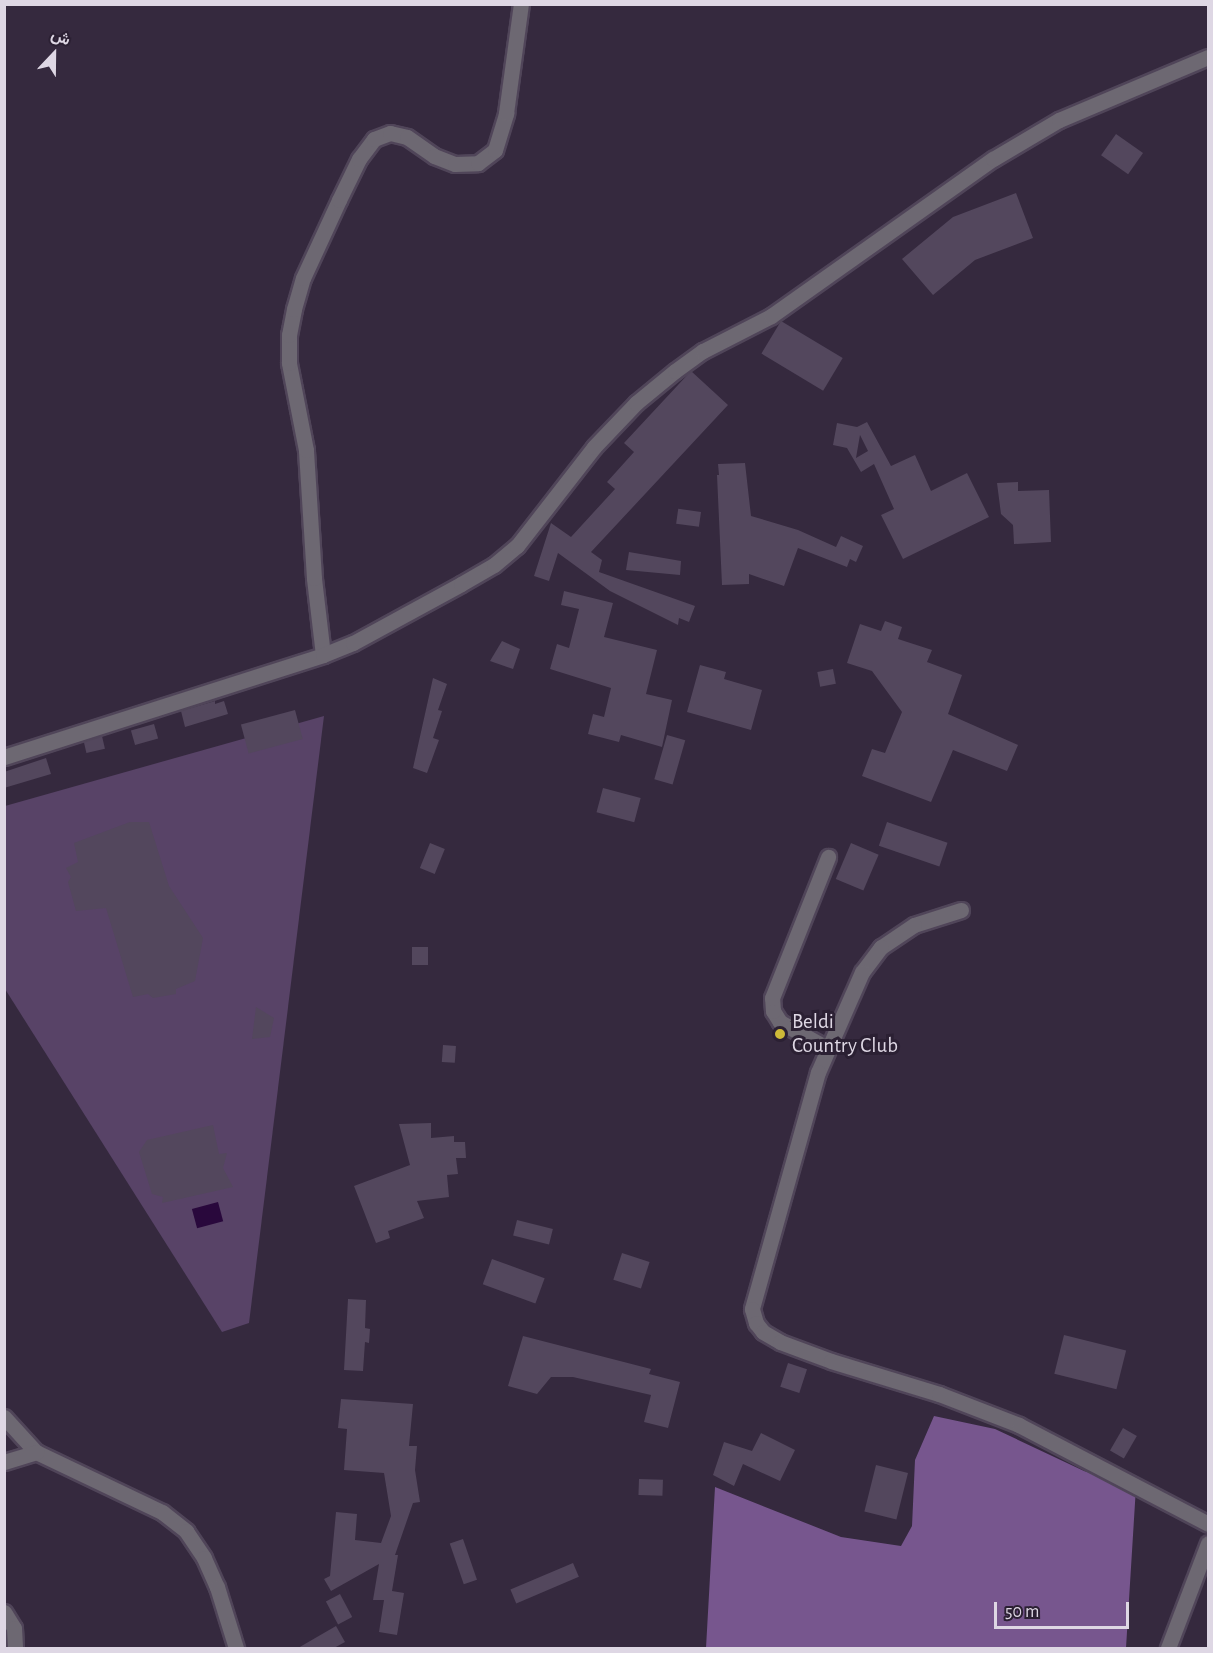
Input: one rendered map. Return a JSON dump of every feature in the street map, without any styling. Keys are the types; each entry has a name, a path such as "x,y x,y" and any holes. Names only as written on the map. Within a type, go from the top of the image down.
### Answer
{"street":[{"path":"323,655 314,578 306,450 289,363 289,335 303,278 358,159 374,139 390,133 407,137 434,156 455,164 478,163 495,150 506,113 521,4"},
{"path":"4,757 323,655 353,643 494,565 518,546 594,447 636,403 702,351 771,316 993,159 1059,120 1209,57"},
{"path":"827,1048 780,1022 773,1011 771,998 828,857"},
{"path":"961,910 914,925 881,946 862,972 827,1048 769,1238 752,1309 756,1323 763,1332 780,1342 831,1361 939,1394 1019,1425 1209,1524"},
{"path":"4,1417 36,1452 162,1512 186,1531 204,1558 217,1587 236,1648"},
{"path":"4,1462 36,1452"},
{"path":"1168,1648 1209,1543"},
{"path":"4,1612 14,1628 15,1648"}],"shaded area":[{"path":"324,716 249,1323 222,1332 5,989 5,806"},
{"path":"218,1202 223,1221 197,1228 192,1209"},
{"path":"934,1416 995,1429 1084,1471 1136,1487 1126,1648 706,1648 715,1487 841,1537 901,1546 912,1526 915,1460"}],"building":[{"path":"1116,134 1143,153 1128,174 1101,155"},
{"path":"1016,193 1033,238 975,260 933,295 902,259 953,217"},
{"path":"781,321 843,358 823,391 761,354"},
{"path":"691,371 728,405 591,552 602,560 599,572 695,606 689,622 679,618 678,625 610,591 558,553 549,581 534,576 551,523 571,537 615,489 607,482 634,452 624,443"},
{"path":"867,422 891,466 915,455 931,491 967,473 989,517 903,559 881,515 894,509 874,464 861,472 847,448 833,445 837,423 857,427","holes":["860,435 868,451 856,458"]},
{"path":"745,463 751,516 798,530 836,547 841,536 863,546 856,562 850,559 847,567 798,548 784,586 749,574 749,584 722,585 718,464"},
{"path":"1018,482 1018,491 1049,490 1051,542 1014,544 1013,525 1001,514 997,483"},
{"path":"678,509 701,512 699,527 676,524"},
{"path":"629,552 681,561 680,575 626,570"},
{"path":"564,591 613,603 604,637 657,650 646,694 672,700 662,747 621,735 619,742 588,734 593,714 604,717 611,688 550,669 557,644 569,648 579,609 561,605"},
{"path":"885,621 902,627 898,639 932,650 927,662 962,675 948,714 1018,745 1007,771 953,750 931,802 862,776 872,749 885,753 902,712 872,671 847,663 860,624 881,631"},
{"path":"502,641 520,649 513,669 490,661"},
{"path":"700,665 726,672 724,679 762,690 751,730 687,712"},
{"path":"833,669 836,684 820,687 817,672"},
{"path":"433,678 447,684 438,710 442,711 433,738 439,740 427,773 413,768"},
{"path":"215,701 215,704 224,701 228,714 185,727 181,711"},
{"path":"295,710 303,739 249,753 241,724"},
{"path":"154,724 158,738 135,745 131,731"},
{"path":"667,735 685,740 673,784 654,779"},
{"path":"102,736 105,749 86,753 83,740"},
{"path":"46,758 51,774 4,788 4,772"},
{"path":"603,788 641,798 634,822 597,812"},
{"path":"130,822 149,822 169,886 203,938 195,981 176,989 176,994 153,998 148,994 133,997 106,908 76,911 68,882 71,877 66,868 78,862 74,843"},
{"path":"887,822 948,843 939,866 879,846"},
{"path":"430,843 445,849 435,874 420,868"},
{"path":"851,843 879,855 863,891 836,879"},
{"path":"412,947 428,947 428,965 412,965"},
{"path":"256,1007 274,1018 270,1037 252,1039"},
{"path":"443,1045 456,1046 455,1063 442,1062"},
{"path":"431,1123 431,1138 454,1136 454,1142 465,1142 466,1158 456,1158 458,1174 447,1175 449,1197 417,1201 424,1218 388,1231 390,1238 376,1243 354,1186 410,1165 399,1124"},
{"path":"213,1125 219,1154 227,1153 223,1168 233,1187 162,1203 163,1197 152,1194 139,1152 147,1140"},
{"path":"517,1220 553,1229 549,1244 513,1236"},
{"path":"622,1253 650,1262 641,1289 613,1280"},
{"path":"492,1259 545,1278 535,1304 483,1284"},
{"path":"348,1299 366,1300 365,1328 370,1329 369,1343 365,1342 363,1371 344,1370"},
{"path":"1064,1335 1126,1350 1116,1389 1054,1374"},
{"path":"523,1336 651,1369 649,1374 680,1382 668,1428 644,1422 651,1395 573,1377 551,1377 537,1394 508,1386"},
{"path":"788,1363 807,1369 799,1393 780,1387"},
{"path":"341,1399 413,1404 409,1446 417,1446 415,1470 420,1502 413,1503 395,1555 398,1555 392,1591 404,1593 397,1635 379,1632 384,1600 373,1600 379,1564 331,1591 324,1579 330,1576 336,1512 357,1514 355,1540 381,1543 391,1516 384,1473 344,1470 347,1429 338,1428"},
{"path":"1123,1428 1137,1436 1124,1459 1110,1451"},
{"path":"761,1433 795,1450 780,1481 743,1464 734,1486 713,1475 724,1442 752,1451"},
{"path":"876,1465 908,1473 896,1520 864,1512"},
{"path":"639,1479 663,1480 662,1496 638,1495"},
{"path":"463,1539 477,1580 464,1584 450,1544"},
{"path":"573,1563 579,1577 516,1603 510,1590"},
{"path":"340,1594 352,1617 338,1624 326,1602"},
{"path":"336,1626 345,1642 334,1648 298,1648"}],"place":[{"name":"Beldi Country Club","path":"780,1034"}]}
